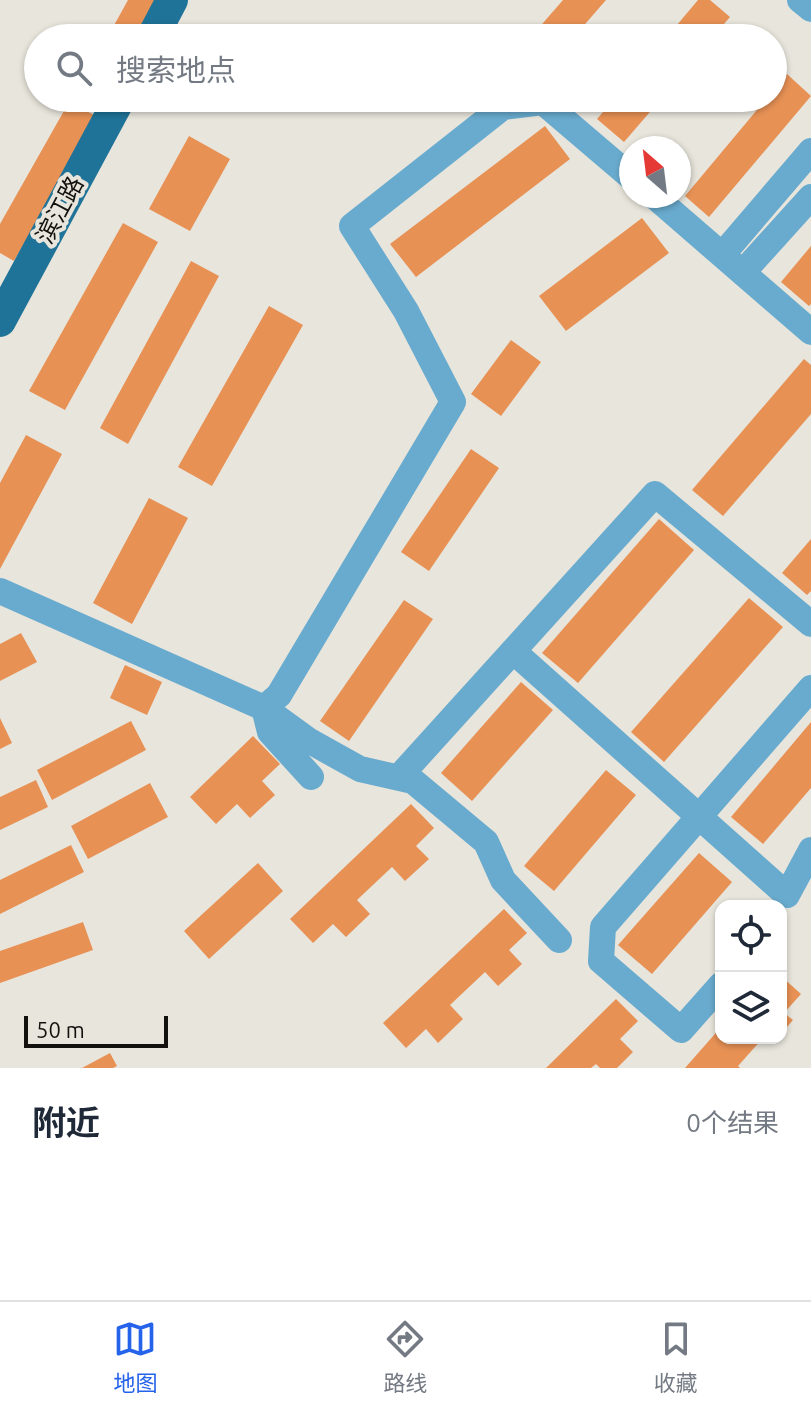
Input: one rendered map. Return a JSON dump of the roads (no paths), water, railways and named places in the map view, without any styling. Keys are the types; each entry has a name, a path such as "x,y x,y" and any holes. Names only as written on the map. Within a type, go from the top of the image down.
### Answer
{"main road":[{"path":"159,24 172,0"},
{"name":"滨江路","path":"0,321 112,112"}],"street":[{"path":"800,0 811,9"},
{"path":"264,708 279,695 453,402 406,311 352,226 497,112"},
{"path":"555,112 619,167"},
{"path":"723,254 811,151"},
{"path":"744,271 811,197"},
{"path":"668,208 811,332"},
{"path":"399,777 655,494 811,624"},
{"path":"0,591 264,708 308,740 360,769 413,781 486,842 503,880 559,940"},
{"path":"513,651 699,817 783,900"},
{"path":"715,992 681,1030 601,961 603,927 811,688"},
{"path":"264,708 270,732 311,777"},
{"path":"785,900 811,850"}]}
